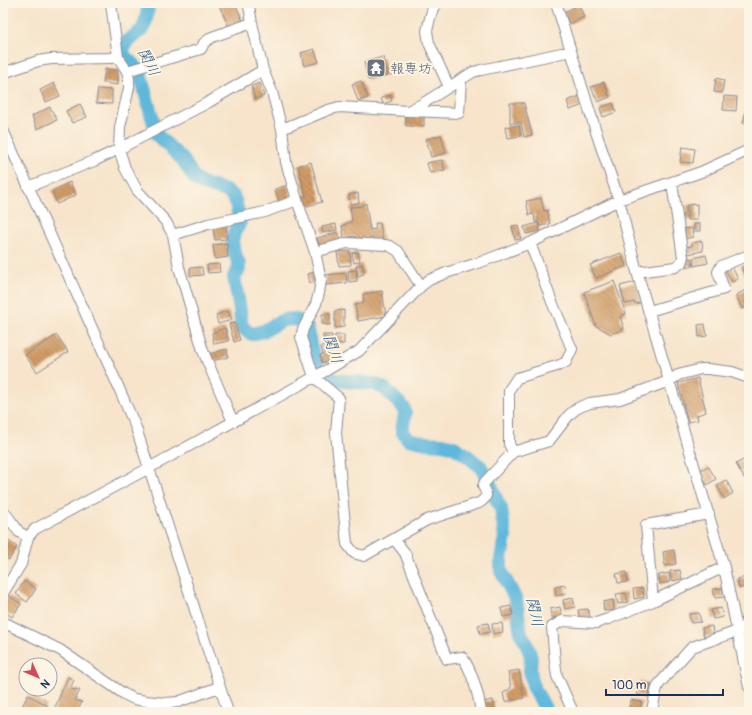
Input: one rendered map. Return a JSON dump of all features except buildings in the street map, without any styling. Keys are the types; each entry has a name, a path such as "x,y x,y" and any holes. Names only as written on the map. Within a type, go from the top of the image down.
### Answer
{"street":[{"path":"111,3 118,57"},
{"path":"437,3 433,8 427,31 429,43 450,87"},
{"path":"556,3 619,200 637,272 724,567 749,687"},
{"path":"248,4 263,70 272,92 282,129 286,162 315,252 321,280 316,304 301,337 320,374 339,398 336,433 347,544 354,553 364,556 427,520 484,500 486,490 483,486 513,452 549,441 569,415 582,406 590,403 620,399 669,381 678,376 701,370 708,369 732,372 749,378"},
{"path":"233,422 203,351 179,267 174,235 166,222 137,190 125,168 119,148 120,128 129,78 134,69 201,49 204,43 212,37 252,23"},
{"path":"408,111 422,104 473,72 571,51"},
{"path":"3,73 38,61 51,59 118,57 134,69"},
{"path":"28,187 94,161 209,102 263,70"},
{"path":"282,129 339,107 458,113 461,79"},
{"path":"3,130 136,428 228,712"},
{"path":"3,593 21,564 28,537 35,529 150,468 359,351 421,286 430,280 446,272 481,262 530,243 619,200 701,172 749,150"},
{"path":"637,272 675,267 681,263 683,257 672,183"},
{"path":"174,235 208,224 265,212 297,200"},
{"path":"315,252 347,243 386,245 398,251 421,286"},
{"path":"513,452 509,444 509,390 517,378 566,362 572,349 552,302 530,243"},
{"path":"649,312 724,289 718,272 721,266 749,255"},
{"path":"3,510 19,532 28,537"},
{"path":"653,600 646,525 709,514"},
{"path":"394,538 405,553 447,659 462,657 466,662 482,712"},
{"path":"573,712 557,676 552,627 562,621 596,623 608,619 724,567"},
{"path":"3,622 60,650 124,694 134,699 165,703 178,702 220,687"},
{"path":"651,712 659,684 692,647 738,632 749,623"}],"waterway":[{"name":"関川","path":"149,3 143,28 127,42 123,50 123,55 134,65 140,74 157,135 183,160 194,178 201,183 226,191 233,196 240,222 233,236 233,248 239,264 239,269 234,277 242,326 252,334 264,331 283,320 293,319 300,321 308,329 310,345 317,365 326,379 375,384 385,389 404,408 405,413 402,431 408,439 454,447 481,467 501,508 505,537 501,559 501,571 516,600 521,634 526,642 531,657 530,670 533,686 547,712"}],"place":[{"name":"報専坊","path":"376,68"}]}
